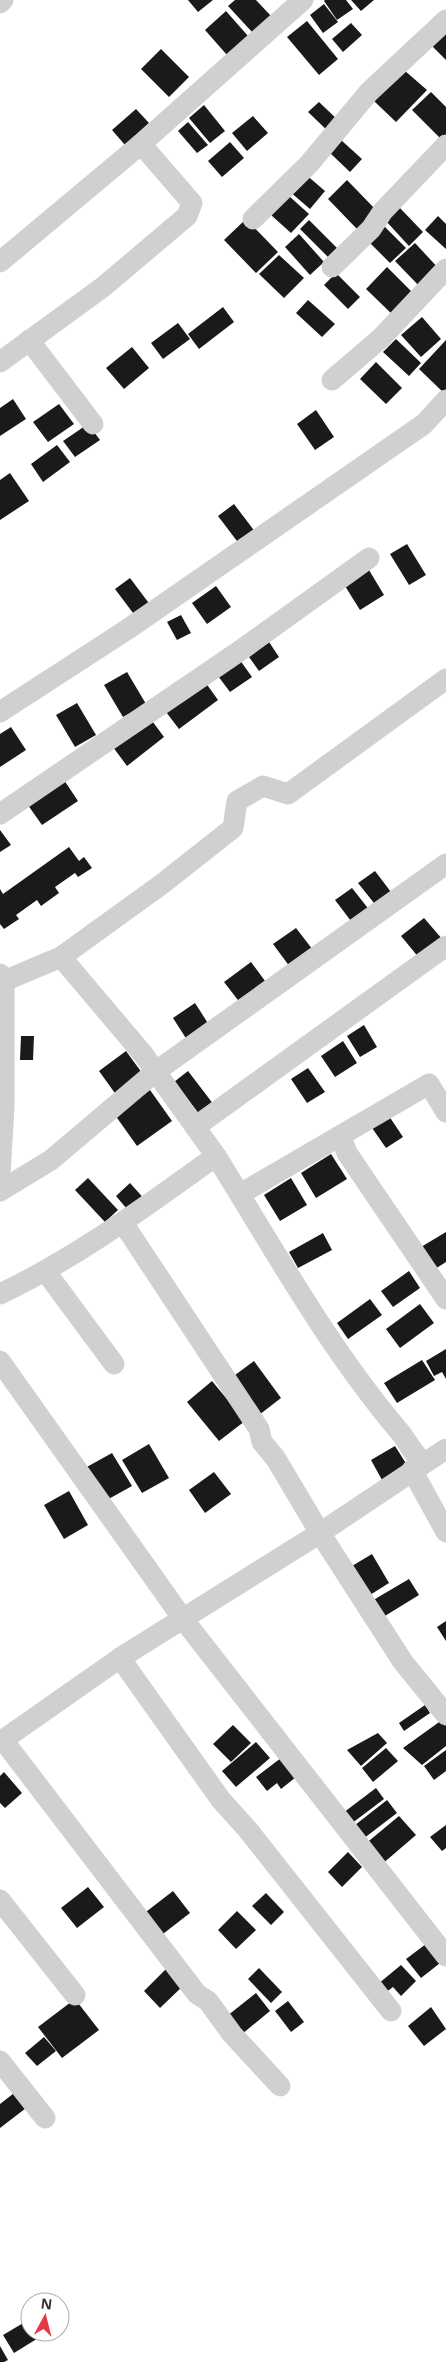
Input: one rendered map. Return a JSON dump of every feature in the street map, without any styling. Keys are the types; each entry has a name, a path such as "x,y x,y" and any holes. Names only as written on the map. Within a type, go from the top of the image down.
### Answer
{"street":[{"path":"0,3 3,0"},
{"path":"0,262 141,144 304,0"},
{"path":"253,219 309,164 369,92 446,20"},
{"path":"0,362 103,287 186,216 192,203 141,144"},
{"path":"332,267 371,229 383,212 446,144"},
{"path":"332,380 381,338 446,269"},
{"path":"29,340 93,424"},
{"path":"0,712 128,629 424,424 446,400"},
{"path":"0,814 241,650 369,558"},
{"path":"0,1174 2,978 61,957 162,884 233,828 237,801 263,786 288,794 446,679"},
{"path":"0,1191 51,1160 155,1072 446,864"},
{"path":"195,1126 446,946"},
{"path":"61,957 155,1072 195,1126 216,1156 322,1327 382,1410 408,1441 417,1458 446,1532"},
{"path":"240,1194 341,1137 429,1084 446,1112"},
{"path":"341,1137 347,1153 446,1299"},
{"path":"0,1294 46,1272 124,1223 216,1156"},
{"path":"124,1223 259,1429 262,1442 276,1459 320,1533 403,1662 446,1715"},
{"path":"46,1272 114,1364"},
{"path":"0,1361 183,1619 446,1956"},
{"path":"280,2086 232,2034 208,2001 197,1994 1,1741 120,1658 320,1533 446,1449"},
{"path":"120,1658 220,1800 248,1830 391,2011"},
{"path":"0,1900 75,1995"},
{"path":"0,2061 45,2118"}],"building":[{"path":"188,0 213,0 198,12"},
{"path":"235,0 256,0 271,16 252,32 228,6"},
{"path":"325,0 346,0 353,9 337,20"},
{"path":"351,0 374,0 361,11"},
{"path":"324,4 338,22 323,33 310,15"},
{"path":"226,11 248,36 227,55 205,30"},
{"path":"307,21 338,59 319,75 287,37"},
{"path":"351,23 362,35 343,52 332,39"},
{"path":"446,29 446,60 431,45"},
{"path":"161,49 189,77 169,97 141,69"},
{"path":"404,70 427,90 396,122 374,101"},
{"path":"431,92 446,107 446,136 442,140 412,110"},
{"path":"319,102 340,122 330,133 308,112"},
{"path":"204,105 225,131 210,143 189,118"},
{"path":"136,109 149,123 125,145 112,130"},
{"path":"253,116 268,133 247,151 232,133"},
{"path":"188,122 208,145 197,153 178,131"},
{"path":"341,140 362,159 350,172 329,152"},
{"path":"230,142 244,158 222,177 208,161"},
{"path":"304,173 325,191 310,209 289,191"},
{"path":"347,180 376,210 357,229 328,199"},
{"path":"289,196 309,214 291,233 271,215"},
{"path":"399,207 423,232 409,246 385,220"},
{"path":"438,216 446,224 446,249 425,230"},
{"path":"246,219 278,252 256,273 224,240"},
{"path":"309,220 342,253 333,262 300,229"},
{"path":"381,223 406,248 390,263 366,239"},
{"path":"299,234 324,262 310,275 285,247"},
{"path":"415,243 441,271 422,289 395,261"},
{"path":"279,255 304,278 284,298 259,274"},
{"path":"387,267 415,295 394,316 366,289"},
{"path":"336,273 360,297 348,309 324,285"},
{"path":"308,300 335,324 322,337 296,313"},
{"path":"223,307 234,322 199,349 188,334"},
{"path":"422,317 441,339 421,357 401,335"},
{"path":"178,323 190,339 163,359 151,343"},
{"path":"396,339 421,363 409,376 383,352"},
{"path":"446,340 446,395 419,369"},
{"path":"132,347 149,368 124,389 106,368"},
{"path":"376,362 402,388 386,404 360,379"},
{"path":"13,399 26,419 0,436 0,408"},
{"path":"59,404 74,424 48,442 33,422"},
{"path":"316,410 334,437 315,450 297,424"},
{"path":"88,424 100,440 75,457 63,441"},
{"path":"57,445 70,462 43,482 31,464"},
{"path":"10,473 29,501 0,520 0,480"},
{"path":"234,504 256,533 240,545 218,516"},
{"path":"407,544 426,575 409,585 390,554"},
{"path":"369,570 384,595 360,610 345,586"},
{"path":"130,578 151,606 136,617 115,589"},
{"path":"216,586 231,607 207,624 192,603"},
{"path":"181,615 191,633 177,640 167,622"},
{"path":"269,642 279,657 259,671 249,657"},
{"path":"237,656 252,677 230,692 215,672"},
{"path":"127,672 146,704 123,717 104,685"},
{"path":"203,679 218,700 179,729 163,708"},
{"path":"77,703 96,735 75,747 56,715"},
{"path":"147,714 164,737 127,766 110,743"},
{"path":"11,727 26,750 0,767 0,734"},
{"path":"62,777 78,801 42,825 25,801"},
{"path":"0,830 11,845 0,852"},
{"path":"69,847 79,861 84,857 92,868 78,877 75,873 55,887 59,893 41,906 37,900 16,915 19,919 4,929 0,924 0,889 3,894"},
{"path":"375,871 394,896 378,908 358,883"},
{"path":"352,888 371,912 354,925 335,900"},
{"path":"424,918 443,940 420,959 401,936"},
{"path":"296,928 313,950 290,967 273,944"},
{"path":"251,962 268,985 241,1004 224,982"},
{"path":"195,1003 211,1028 189,1043 173,1018"},
{"path":"364,1025 377,1047 360,1057 347,1036"},
{"path":"21,1036 34,1036 33,1060 20,1060"},
{"path":"343,1041 357,1063 335,1077 321,1056"},
{"path":"126,1051 145,1077 117,1096 99,1071"},
{"path":"308,1068 325,1092 307,1103 291,1079"},
{"path":"188,1071 214,1105 200,1115 174,1082"},
{"path":"150,1090 172,1121 137,1146 115,1115"},
{"path":"387,1113 403,1137 386,1148 370,1125"},
{"path":"331,1154 347,1179 316,1198 301,1173"},
{"path":"88,1178 118,1210 105,1222 75,1190"},
{"path":"291,1178 307,1205 280,1221 264,1195"},
{"path":"130,1183 147,1202 132,1215 116,1196"},
{"path":"446,1232 446,1262 435,1269 421,1247"},
{"path":"323,1233 332,1250 298,1268 289,1252"},
{"path":"409,1271 420,1288 393,1307 381,1291"},
{"path":"370,1299 382,1315 348,1339 337,1323"},
{"path":"420,1304 434,1323 400,1348 386,1329"},
{"path":"446,1349 446,1379 442,1372 434,1376 426,1361"},
{"path":"422,1360 435,1380 397,1403 384,1383"},
{"path":"254,1361 281,1398 259,1415 231,1378"},
{"path":"212,1381 245,1421 219,1441 187,1402"},
{"path":"149,1444 169,1478 142,1493 122,1460"},
{"path":"395,1446 407,1465 382,1480 371,1460"},
{"path":"112,1453 132,1486 105,1501 85,1468"},
{"path":"214,1472 231,1494 205,1513 189,1490"},
{"path":"69,1491 88,1525 64,1539 44,1505"},
{"path":"372,1554 389,1583 370,1595 352,1566"},
{"path":"409,1579 419,1595 380,1619 370,1602"},
{"path":"446,1621 446,1641 437,1627"},
{"path":"425,1705 430,1713 404,1731 399,1723"},
{"path":"442,1720 446,1725 446,1746 422,1765 403,1748"},
{"path":"233,1725 251,1743 231,1762 213,1744"},
{"path":"378,1733 387,1743 361,1766 347,1750"},
{"path":"256,1742 270,1758 236,1787 222,1771"},
{"path":"386,1748 398,1761 373,1782 362,1768"},
{"path":"446,1750 446,1771 434,1780 424,1766"},
{"path":"281,1758 296,1777 281,1789 277,1783 267,1791 256,1777"},
{"path":"4,1772 22,1793 5,1808 0,1803 0,1776"},
{"path":"376,1788 384,1799 347,1827 339,1816"},
{"path":"387,1800 397,1813 359,1842 350,1829"},
{"path":"399,1816 416,1835 381,1865 364,1845"},
{"path":"446,1825 446,1848 442,1851 430,1837"},
{"path":"348,1852 362,1867 342,1887 328,1872"},
{"path":"88,1887 104,1907 77,1928 61,1908"},
{"path":"173,1891 190,1913 159,1937 142,1915"},
{"path":"266,1893 284,1912 271,1925 252,1906"},
{"path":"237,1911 256,1930 236,1949 218,1930"},
{"path":"430,1941 444,1960 421,1978 406,1959"},
{"path":"401,1965 416,1981 401,1996 393,1987 385,1993 378,1984"},
{"path":"168,1967 185,1984 160,2008 144,1991"},
{"path":"259,1968 282,1992 271,2003 248,1979"},
{"path":"256,1993 270,2011 242,2034 227,2016"},
{"path":"75,1999 99,2030 62,2058 38,2027"},
{"path":"288,2001 304,2022 291,2032 275,2011"},
{"path":"431,2007 446,2029 424,2046 408,2026"},
{"path":"44,2037 56,2051 37,2066 25,2053"},
{"path":"18,2090 30,2105 0,2128 0,2104"},
{"path":"20,2325 20,2342 32,2342 14,2353 3,2335"},
{"path":"0,2346 8,2360 4,2362 0,2362"}]}
